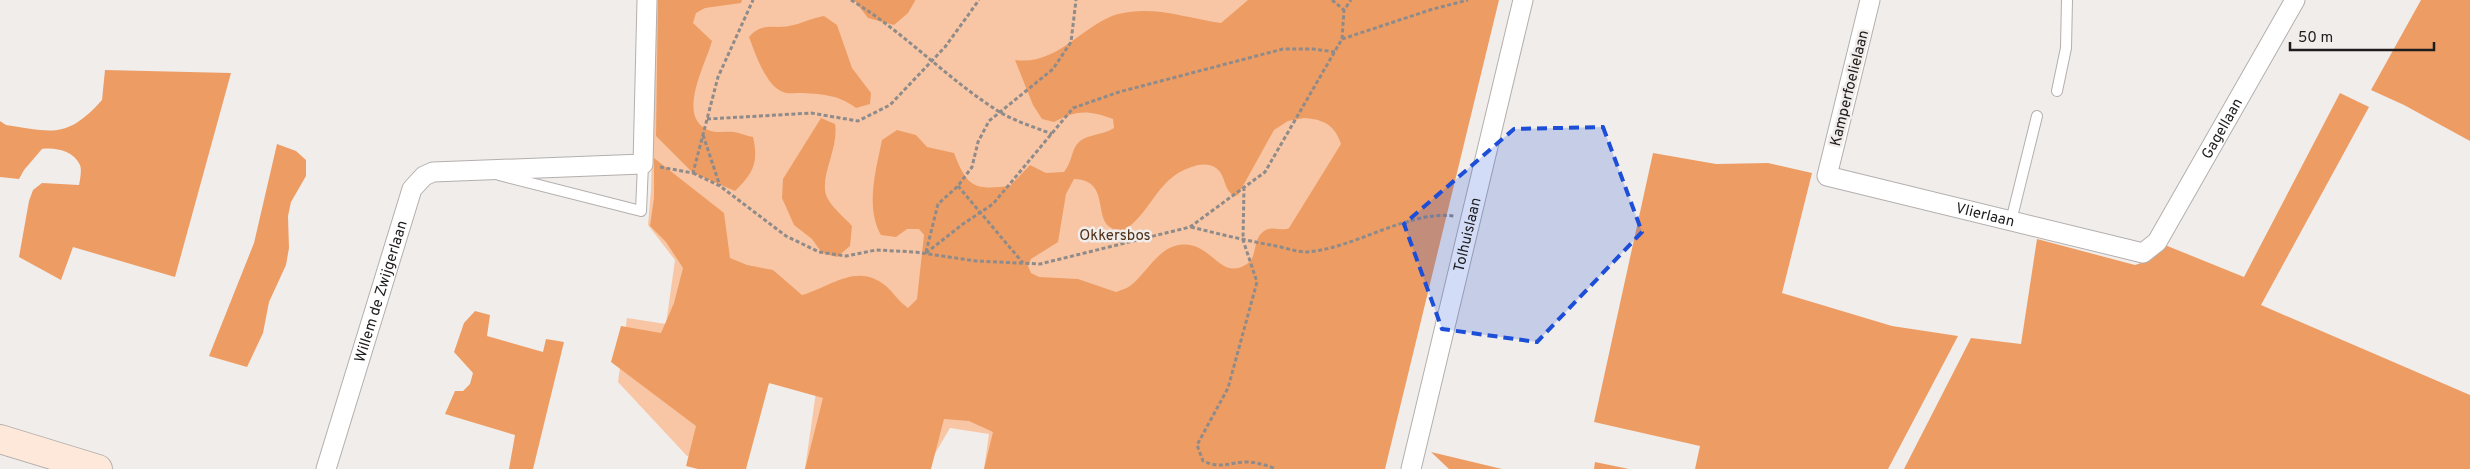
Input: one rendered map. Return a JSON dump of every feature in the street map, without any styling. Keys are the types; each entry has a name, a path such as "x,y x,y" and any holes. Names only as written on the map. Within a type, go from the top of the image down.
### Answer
{"street":[{"name":"Willem de Zwijgerlaan","path":"326,469 412,189 424,176 433,172 643,164 647,0"},
{"name":"Tolhuislaan","path":"1411,469 1523,0"},
{"name":"Kamperfoelielaan","path":"1827,176 1870,0"},
{"name":"Gagellaan","path":"2143,253 2157,242 2295,0"},
{"name":"Vlierlaan","path":"1827,176 2143,253"},
{"path":"0,439 98,469"}],"lane":[{"path":"2057,91 2066,48 2067,0"},
{"path":"2011,221 2037,116"},
{"name":"Willem de Zwijgerlaan","path":"484,171 641,211 643,164"}],"path":[{"path":"693,173 718,77 753,0"},
{"path":"851,0 879,17 931,62 1000,112 1052,134"},
{"path":"707,119 811,112 858,121 890,105 945,47 979,0"},
{"path":"926,254 938,204 958,186 972,167 978,142 989,121 1053,70 1071,42 1076,0"},
{"path":"1332,0 1344,10"},
{"path":"643,164 693,173 720,186 786,236 819,252 846,256 876,250 926,254 976,262 1040,264 1190,227 1265,172 1342,39 1344,10 1351,0"},
{"path":"1342,39 1433,9 1468,0"},
{"path":"926,254 993,204 1073,108 1120,92 1283,49 1313,48 1335,52"},
{"path":"703,135 720,186"},
{"path":"958,186 979,214 1024,264"},
{"path":"1244,187 1243,240 1257,282 1228,388 1197,446 1204,461 1217,467 1245,462 1264,464 1276,469"},
{"path":"1190,227 1305,252 1346,245 1383,229 1436,216 1471,218"}],"highlighted area":[{"path":"1603,127 1642,232 1537,342 1442,329 1404,224 1514,129"}],"green space":[{"name":"Okkersbos","path":"656,0 1481,0 1380,469 984,469 989,434 950,428 926,469 805,469 818,378 779,372 755,401 746,464 687,456 618,382 627,318 666,324 675,260 648,225 651,191"}],"shaded area":[{"path":"658,0 742,0 741,3 705,8 696,13 693,23 712,41 695,90 693,104 695,116 700,125 711,131 734,132 753,137 755,161 753,167 746,179 735,191 693,173 656,136"},
{"path":"854,0 915,1 908,13 894,25 868,18"},
{"name":"Okkersbos","path":"1248,0 1499,0 1385,469 984,469 993,432 969,421 944,419 931,469 805,469 823,398 769,383 746,469 698,469 686,466 696,426 611,362 621,326 661,333 674,303 683,268 666,242 650,226 654,198 654,158 724,213 730,258 747,265 773,270 802,295 844,278 865,276 875,279 886,286 908,308 917,299 924,235 919,229 907,229 896,237 881,235 876,224 873,188 882,140 897,130 916,135 927,147 954,153 968,180 980,187 1010,186 1030,165 1046,173 1064,172 1077,144 1084,139 1114,128 1113,119 1096,114 1076,113 1054,122 1042,119 1033,105 1015,60 1030,60 1044,57 1070,43 1105,19 1118,14 1144,11 1170,13 1221,23","holes":["1304,118 1327,124 1335,132 1341,144 1289,228 1267,229 1260,234 1253,257 1247,264 1237,268 1229,268 1222,265 1200,248 1190,245 1179,245 1158,256 1136,281 1127,288 1116,292 1078,279 1039,277 1031,273 1028,266 1031,259 1058,242 1066,194 1074,179 1087,182 1094,188 1106,223 1113,229 1125,230 1143,212 1165,184 1184,170 1198,165 1216,168 1230,193 1234,196 1238,195 1274,130 1288,121"]},
{"path":"2421,0 2470,0 2470,141 2404,105 2371,90"},
{"path":"824,16 837,25 852,68 871,93 870,104 856,108 836,97 785,93 777,89 766,76 749,37 758,29 789,26"},
{"path":"105,70 231,73 175,277 73,247 61,280 19,257 29,201 33,190 42,183 79,185 81,167 77,160 69,153 58,149 42,149 24,170 19,179 0,177 0,121 6,125 36,130 58,130 69,127 90,113 102,100"},
{"path":"2340,93 2369,107 2261,305 2470,395 2470,469 1904,469 1971,338 2021,344 2037,239 2135,265 2144,262 2160,243 2244,277"},
{"path":"821,118 835,124 836,133 825,179 826,195 834,207 852,226 850,246 837,257 822,253 812,239 794,225 782,198 783,179"},
{"path":"277,144 296,151 306,160 306,176 291,202 288,216 289,248 286,265 269,302 263,333 247,367 209,356 254,243"},
{"path":"1653,153 1716,164 1768,163 1812,173 1782,293 1892,326 1958,336 1888,469 1695,469 1700,446 1594,422"},
{"path":"475,311 490,315 487,336 543,352 546,339 564,342 533,469 509,469 515,435 445,414 455,391 463,391 470,384 473,373 454,352 464,323"},
{"path":"1431,452 1502,469 1449,469"},
{"path":"1595,462 1629,469 1594,469"}]}
